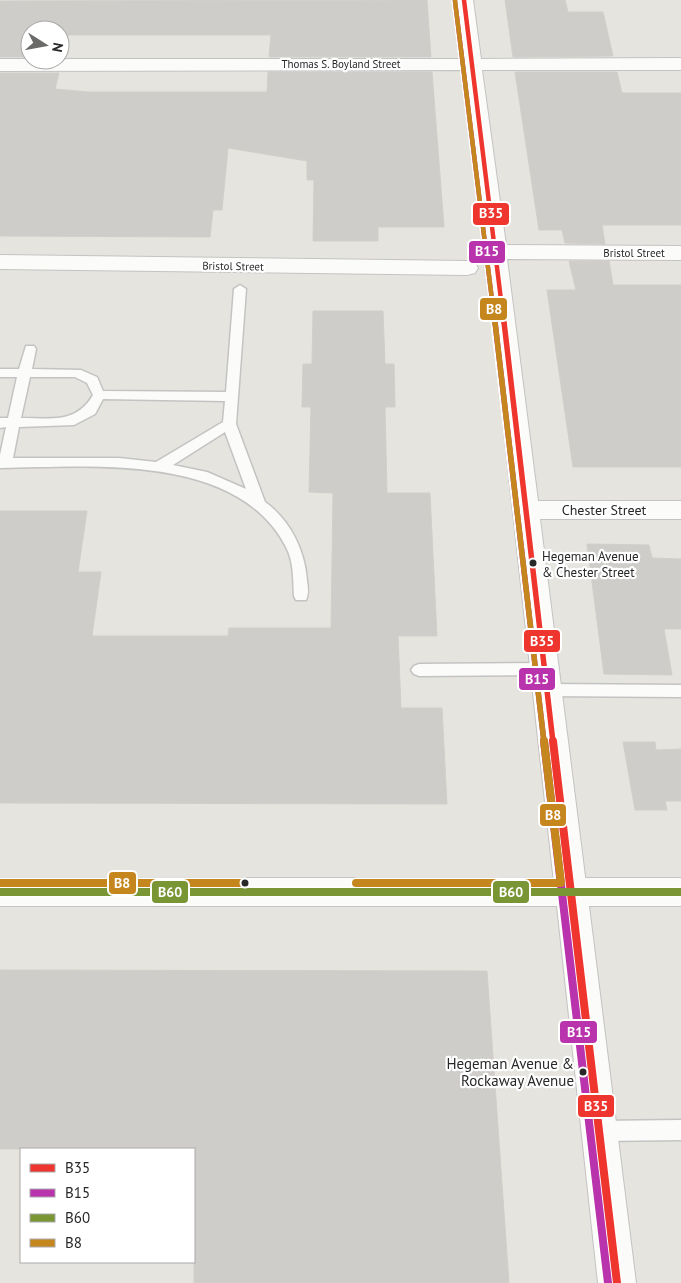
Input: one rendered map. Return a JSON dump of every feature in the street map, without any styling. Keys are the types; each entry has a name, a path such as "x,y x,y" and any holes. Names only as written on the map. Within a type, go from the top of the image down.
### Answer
{"street":[{"path":"464,0 496,252 617,1283"},
{"name":"Thomas S. Boyland Street","path":"0,65 681,64"},
{"name":"Bristol Street","path":"496,252 681,253"},
{"name":"Bristol Street","path":"0,262 467,268"},
{"name":"Chester Street","path":"526,510 681,510"},
{"path":"0,892 681,892"}],"lane":[{"path":"240,289 229,424 258,503 292,545 300,572 301,596"},
{"path":"30,349 3,463 130,463 160,466 225,485 258,503"},
{"path":"0,373 77,373 92,380 99,395"},
{"path":"99,395 232,397"},
{"path":"0,423 69,422 90,411 99,395"},
{"path":"160,466 229,424"},
{"path":"419,670 681,691"},
{"path":"599,1131 681,1130"}],"building":[{"path":"427,0 431,57 269,57 271,35 70,35 70,20 20,20 20,57 0,57 0,1"},
{"path":"505,0 565,0 568,12 603,12 613,56 513,57"},
{"path":"268,72 432,72 444,227 378,227 378,241 313,241 314,180 307,180 307,161 228,148 222,210 213,210 210,237 0,236 0,73 59,73 55,89 89,92 267,92"},
{"path":"515,72 617,72 622,93 681,93 681,225 602,225 605,244 565,243 562,230 539,230"},
{"path":"569,261 609,261 613,285 681,285 681,467 573,467 547,290 576,290"},
{"path":"313,311 383,311 385,364 394,364 395,407 385,407 387,493 430,493 437,636 398,636 401,708 442,708 447,804 0,803 0,511 87,511 78,572 101,572 92,636 228,636 229,628 331,628 333,493 309,492 311,407 302,407 303,364 312,364"},
{"path":"587,544 649,545 652,558 681,559 681,629 664,629 672,675 604,674"},
{"path":"623,742 655,742 656,750 681,749 681,801 665,801 667,810 635,810"},
{"path":"0,970 487,971 509,1283 194,1283 195,1148 0,1149"}],"transit line":[{"name":"B35","path":"464,0 496,252 617,1283"},
{"name":"B15","path":"455,1 487,253 608,1283"},
{"name":"B8","path":"356,883 561,883 487,253 455,1"},
{"name":"B8","path":"0,883 245,883"},
{"name":"B60","path":"0,892 681,892"}],"place":[{"name":"Hegeman Avenue & Chester Street","path":"533,563"},
{"name":"Hegeman Avenue & Rockaway Avenue","path":"583,1072"}]}
